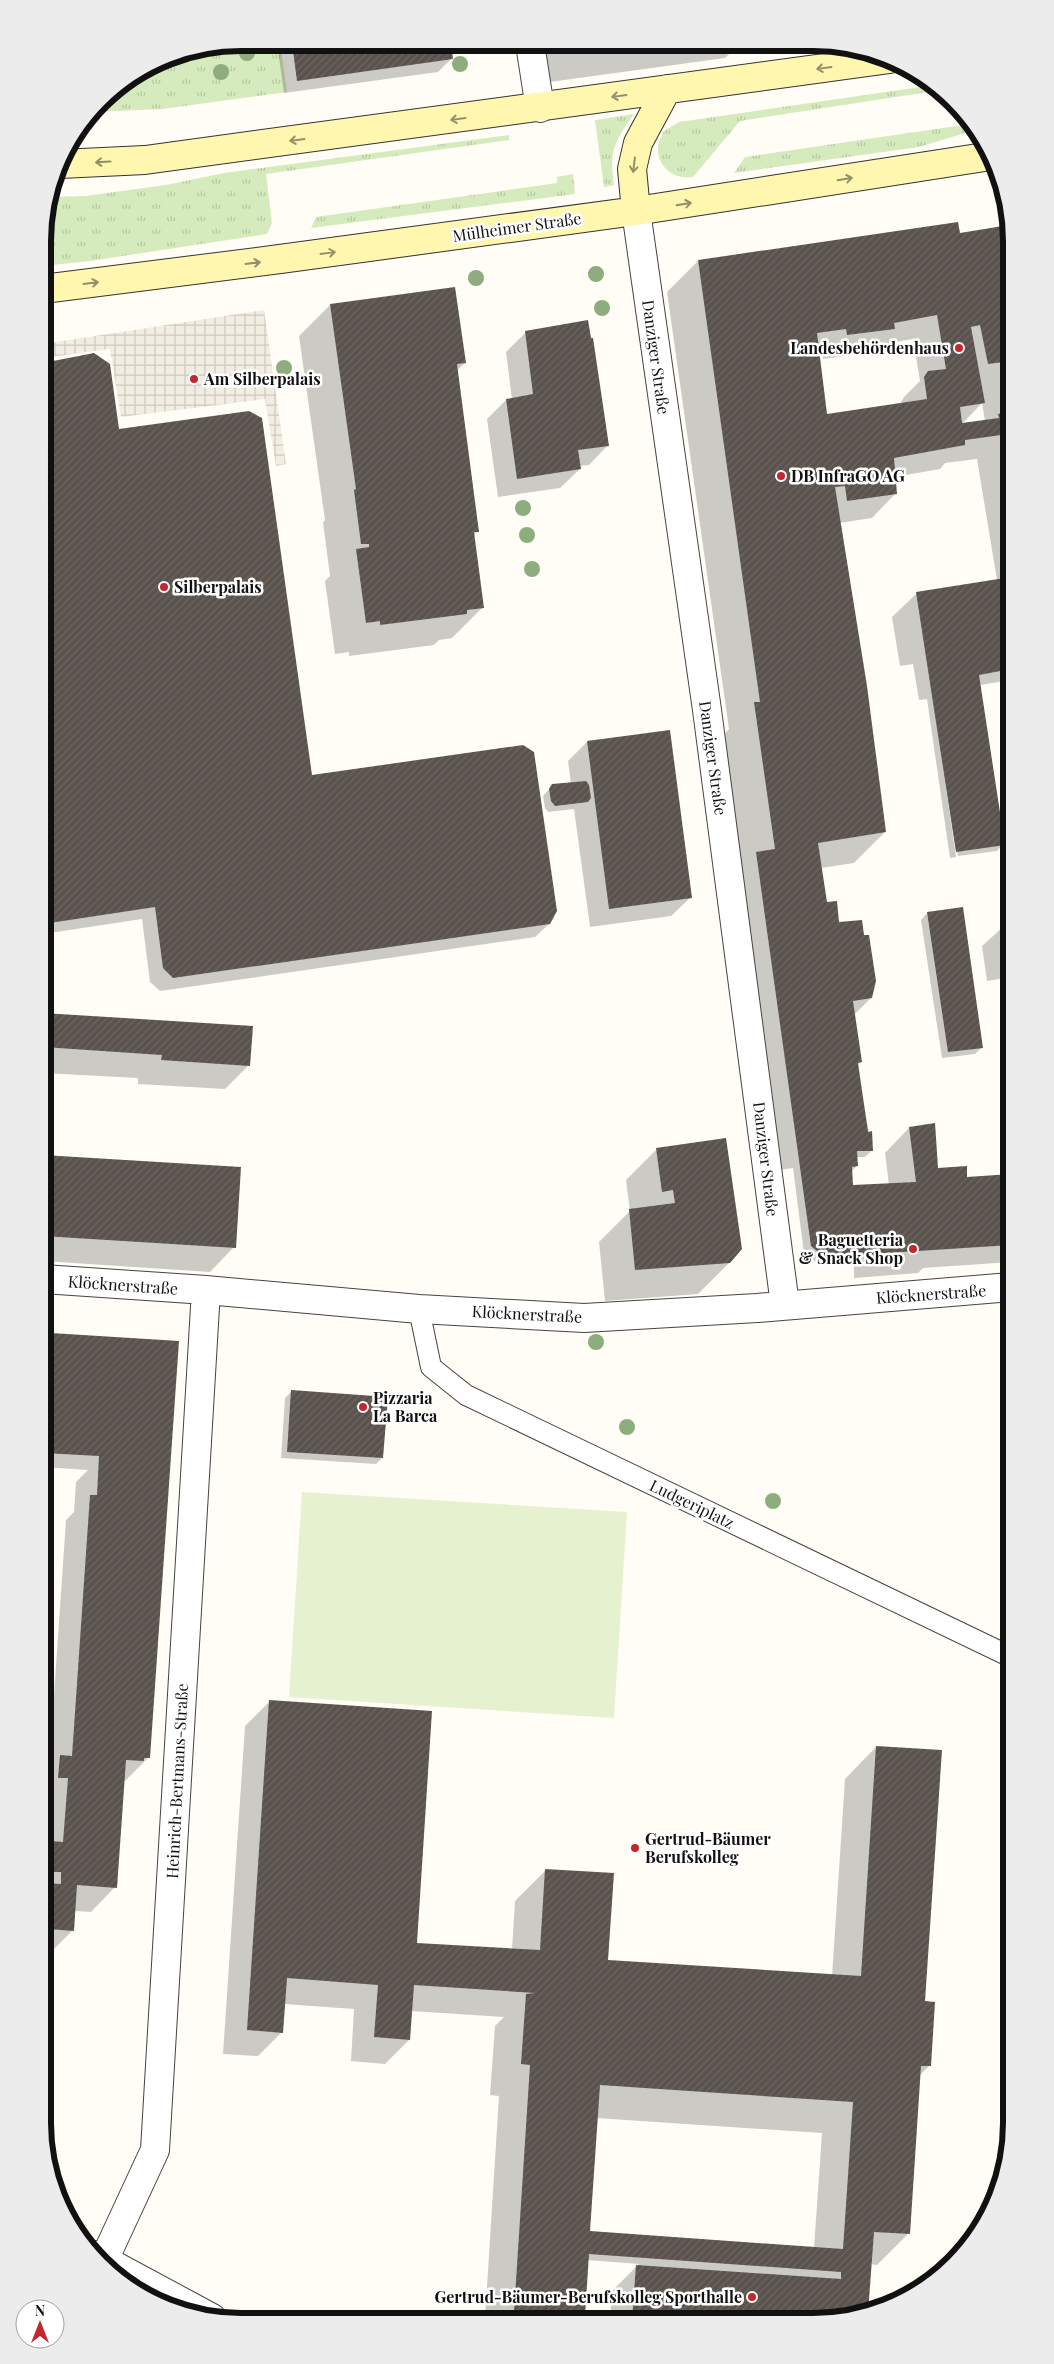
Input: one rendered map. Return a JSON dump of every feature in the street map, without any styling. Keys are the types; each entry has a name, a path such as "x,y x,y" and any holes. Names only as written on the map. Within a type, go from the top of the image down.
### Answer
{"main road":[{"path":"68,164 145,160 540,108 874,61"},
{"path":"636,211 632,169 638,143 667,90"},
{"name":"Mülheimer Straße","path":"51,288 280,260 636,211 983,157"}],"street":[{"path":"531,51 540,108"},
{"name":"Danziger Straße","path":"636,211 707,710 785,1305"},
{"name":"Klöcknerstraße","path":"51,1280 206,1290 419,1309 584,1318 785,1305 1003,1288"},
{"name":"Heinrich-Bertmans-Straße","path":"102,2252 155,2150 206,1290"},
{"path":"124,2271 164,2296"}],"lane":[{"name":"Ludgeriplatz","path":"419,1309 431,1367 466,1394 1003,1653"}],"green space":[{"path":"281,51 287,92 162,109 102,112 116,98 136,83 180,61 217,53"},
{"path":"923,87 929,92 740,121 693,177 673,174 663,166 658,153 658,144 664,131 679,122"},
{"path":"634,114 615,147 612,164 614,185 604,187 595,120"},
{"path":"962,125 968,132 919,147 734,173 745,157"},
{"path":"509,135 509,140 266,174 272,223 267,234 51,265 53,217 57,197 85,196 166,185 224,173"},
{"path":"573,174 575,194 311,228 316,217 557,183 557,177"},
{"path":"302,1492 627,1512 614,1718 289,1697"}],"shaded area":[{"name":"Am Silberpalais","path":"264,310 286,464 276,466 265,399 121,417 110,349 51,357 51,343"}],"building":[{"path":"293,51 452,51 453,59 297,81"},
{"path":"958,222 960,233 1002,226 1003,362 988,364 980,325 971,327 985,403 960,407 962,423 999,418 998,414 1003,413 1003,447 1001,435 965,440 965,445 894,458 897,494 847,501 845,486 835,487 867,686 886,832 818,843 827,902 837,901 839,922 862,920 864,935 869,935 876,981 872,998 853,1001 862,1062 858,1063 868,1132 872,1131 873,1151 857,1151 858,1166 852,1167 853,1185 916,1182 909,1127 935,1123 938,1168 967,1166 967,1177 1003,1175 1003,1246 824,1257 811,1246 756,852 775,849 754,702 760,702 698,260","holes":["937,315 946,369 928,371 924,377 927,399 827,414 817,333 846,329 847,335 895,329 894,323"]},
{"path":"455,287 466,363 457,364 479,532 474,532 484,608 467,610 467,614 380,625 380,621 366,623 356,549 369,547 369,544 361,544 354,490 356,489 330,304"},
{"path":"588,320 591,338 593,338 609,446 578,450 581,469 517,479 506,399 533,394 525,331"},
{"name":"Silberpalais","path":"94,353 110,364 119,429 249,411 262,418 312,775 523,745 534,752 557,911 550,924 173,978 163,968 155,907 51,923 51,361"},
{"path":"1003,578 1003,670 979,675 1003,832 1003,845 956,852 916,592"},
{"path":"670,730 692,898 609,909 587,741"},
{"path":"586,781 589,785 591,798 588,802 555,806 551,801 549,789 552,784"},
{"path":"963,907 983,1048 948,1052 927,912"},
{"path":"51,1013 253,1026 250,1066 161,1060 162,1055 51,1048"},
{"path":"726,1138 742,1249 730,1263 635,1270 629,1209 675,1203 673,1190 662,1192 656,1148"},
{"path":"51,1155 241,1167 236,1248 51,1236"},
{"path":"51,1333 179,1341 150,1758 144,1758 144,1761 126,1760 117,1888 77,1885 74,1931 51,1929 51,1883 61,1884 61,1872 51,1872 51,1841 63,1842 68,1778 58,1778 60,1755 72,1756 90,1495 97,1495 99,1456 51,1453"},
{"path":"291,1390 388,1397 383,1458 287,1452"},
{"path":"269,1700 432,1711 417,1943 540,1950 545,1869 614,1873 608,1960 861,1976 876,1746 942,1750 925,2001 935,2002 931,2066 921,2066 910,2234 874,2232 869,2304 837,2311 812,2313 633,2313 636,2265 841,2279 841,2272 589,2254 585,2313 514,2312 530,2065 521,2064 526,1994 535,1993 414,1985 410,2040 374,2037 378,1985 287,1978 283,2033 247,2030","holes":["600,2085 853,2102 843,2249 590,2231"]}],"place":[{"name":"Landesbehördenhaus","path":"959,348"},
{"name":"Am Silberpalais","path":"194,379"},
{"name":"DB InfraGO AG","path":"781,476"},
{"name":"Silberpalais","path":"164,587"},
{"name":"Baguetteria & Snack Shop","path":"913,1249"},
{"name":"Pizzaria La Barca","path":"363,1407"},
{"name":"Gertrud-Bäumer Berufskolleg","path":"635,1848"},
{"name":"Gertrud-Bäumer-Berufskolleg Sporthalle","path":"752,2297"}]}
